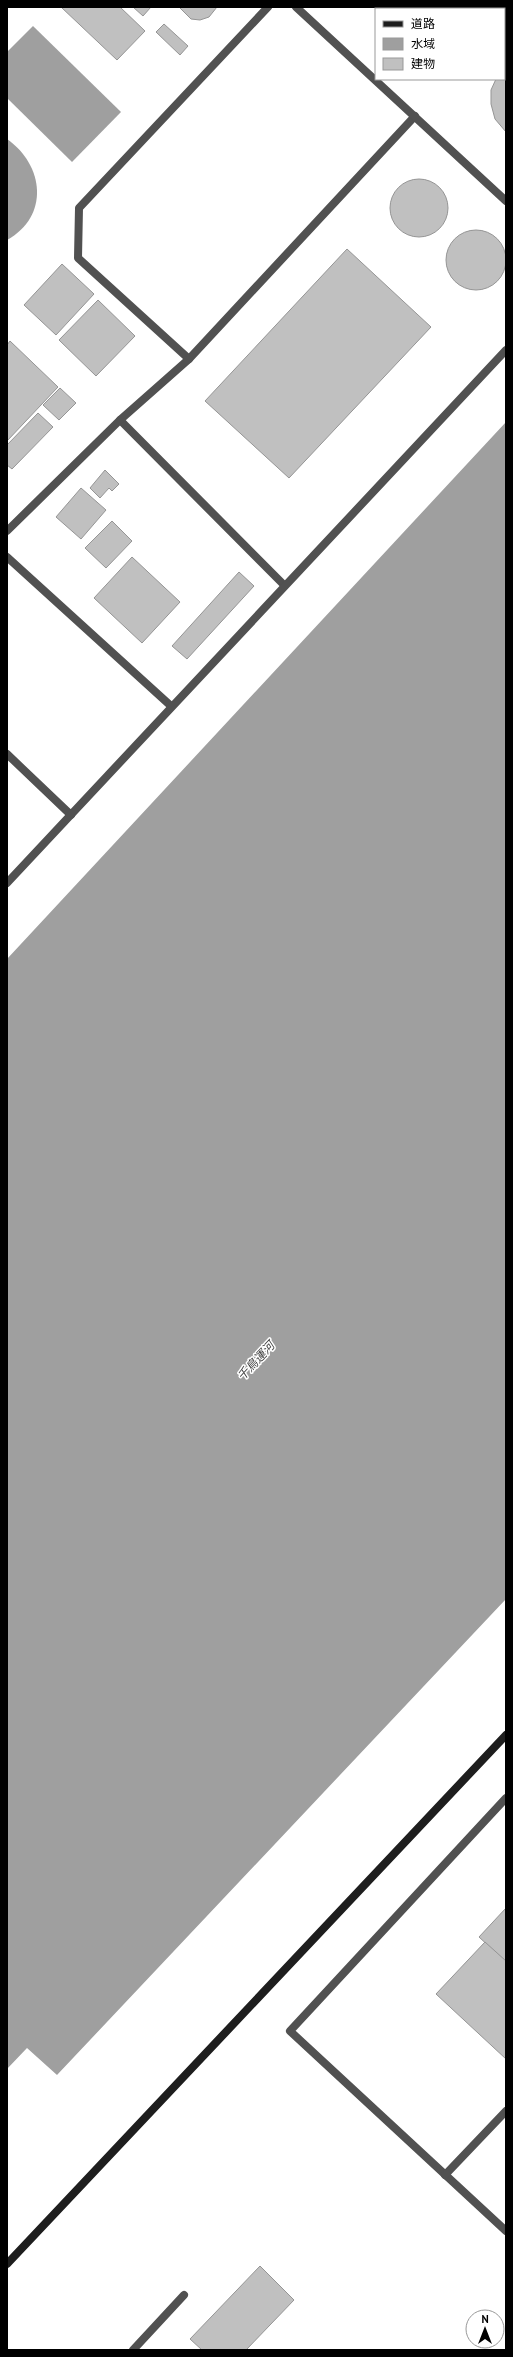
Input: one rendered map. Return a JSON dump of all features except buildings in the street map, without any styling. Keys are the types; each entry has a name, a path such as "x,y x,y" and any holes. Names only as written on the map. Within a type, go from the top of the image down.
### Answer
{"street":[{"path":"189,358 78,258 79,208 268,7"},
{"path":"296,7 375,79"},
{"path":"376,80 506,201"},
{"path":"7,531 120,420 189,358 415,116"},
{"path":"7,882 506,350"},
{"path":"120,420 284,585"},
{"path":"7,557 171,706"},
{"path":"7,754 71,815"},
{"path":"7,2264 506,1735"},
{"path":"506,1798 290,2031 506,2231"},
{"path":"445,2175 506,2111"},
{"path":"133,2350 184,2295"}],"water":[{"path":"33,26 121,112 72,162 7,98 7,52"},
{"path":"7,139 29,162 35,176 37,190 36,204 30,218 21,230 7,240"},
{"name":"千鳥運河","path":"506,422 506,1599 57,2075 27,2048 7,2069 7,959"}]}
